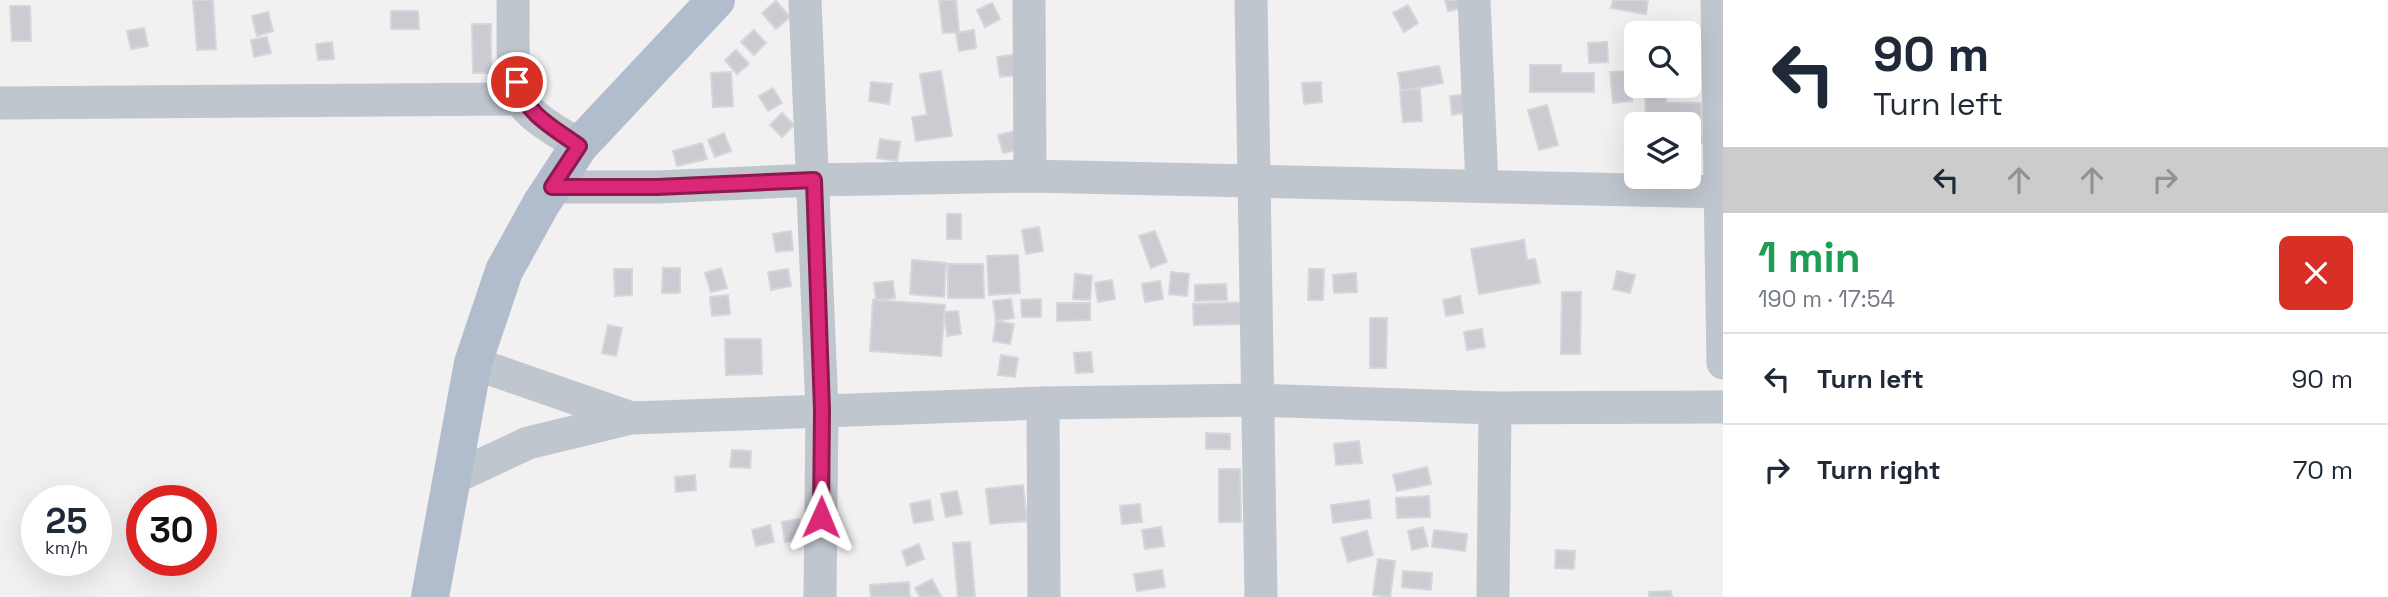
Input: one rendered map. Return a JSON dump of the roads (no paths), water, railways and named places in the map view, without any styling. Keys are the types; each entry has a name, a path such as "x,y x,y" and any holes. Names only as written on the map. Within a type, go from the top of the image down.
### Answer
{"main road":[{"path":"429,597 473,363 504,271 579,146 716,0"}],"street":[{"path":"513,0 517,82 521,99 531,112 579,146"},
{"path":"805,0 822,410 820,597"},
{"path":"1029,0 1030,176"},
{"path":"1251,0 1261,597"},
{"path":"1474,0 1482,186"},
{"path":"1717,0 1723,363"},
{"path":"0,103 521,99"},
{"path":"552,187 657,187 814,180 1030,176 1721,192"},
{"path":"473,363 631,418"},
{"path":"451,479 528,443 631,418 1043,403 1258,400 1495,408 1723,407"},
{"path":"1043,403 1044,597"},
{"path":"1493,597 1495,408"}]}
